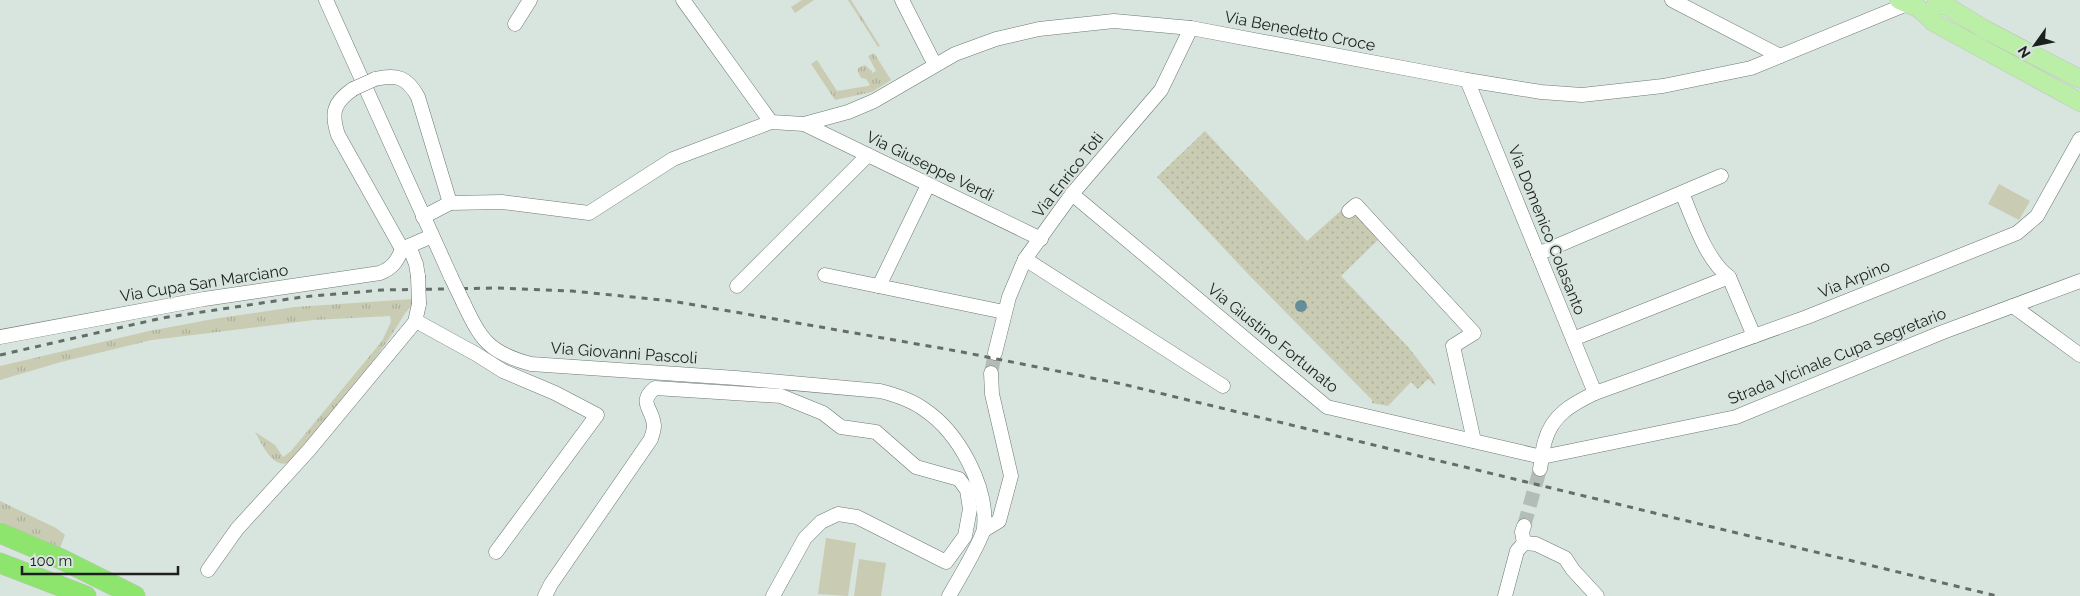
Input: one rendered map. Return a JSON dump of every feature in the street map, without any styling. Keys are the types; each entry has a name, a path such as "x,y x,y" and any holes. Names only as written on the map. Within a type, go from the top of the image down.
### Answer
{"highway":[{"path":"0,533 61,559 135,596"},
{"path":"0,563 86,596"}],"main road":[{"path":"1932,8 1984,29 2080,79"},
{"path":"1932,8 1967,41 2080,102"},
{"path":"1967,41 1967,35 1970,31 1984,29"}],"street":[{"name":"Via Giovanni Pascoli","path":"326,0 423,217 476,330 485,341 506,356 531,364 880,391 901,397 926,410 948,431 969,462 981,495 984,530"},
{"path":"515,24 530,0"},
{"path":"683,0 771,122"},
{"path":"902,0 935,65"},
{"path":"1672,0 1780,56"},
{"name":"Via Benedetto Croce","path":"423,217 450,203 502,202 589,212 674,159 771,122 804,124 848,112 874,101 955,54 996,39 1039,28 1114,21 1191,28 1467,80 1542,92 1582,95 1663,86 1750,68 1780,56 1932,8"},
{"name":"Via Enrico Toti","path":"995,353 1004,312 1025,259 1072,194 1161,90 1191,28"},
{"path":"208,570 237,528 309,450 416,321 419,304 416,264 338,135 334,118 337,103 353,89 375,79 386,76 401,78 408,82 418,97 450,203"},
{"name":"Via Domenico Colasanto","path":"1467,80 1595,393"},
{"name":"Via Giuseppe Verdi","path":"804,124 1041,238"},
{"name":"Via Arpino","path":"1541,463 1545,441 1555,420 1569,406 1595,393 1807,317 2017,232 2037,216 2080,139"},
{"path":"737,286 868,155"},
{"path":"1538,254 1721,176"},
{"path":"879,286 928,185"},
{"path":"1682,193 1700,236 1721,271 1729,277 1754,336"},
{"name":"Via Giustino Fortunato","path":"1072,194 1327,407 1474,441 1541,463"},
{"path":"1349,211 1356,205 1474,333 1453,346 1474,441"},
{"path":"406,248 432,236"},
{"name":"Via Cupa San Marciano","path":"1,337 204,299 380,273 390,268 406,248"},
{"path":"1025,259 1223,386"},
{"path":"825,275 1004,312"},
{"path":"1573,339 1729,277"},
{"name":"Strada Vicinale Cupa Segretario","path":"1541,463 1736,417 1943,332 2080,281"},
{"path":"2013,306 2080,355"},
{"path":"416,321 503,371 555,393 597,416 496,552"},
{"path":"949,596 984,530 999,520 1011,476 992,394 991,373"},
{"path":"545,596 551,584 651,439 654,425 646,401 648,394 655,388 781,396 823,413 841,427 876,432 916,467 959,479 967,490 970,509 965,536 946,562 857,517 838,514 821,522 805,538 772,596"},
{"path":"1524,526 1522,532 1524,543"},
{"path":"1505,596 1517,551 1524,543"},
{"path":"1524,543 1536,544 1565,558 1573,570 1597,596"}],"green space":[{"path":"802,0 814,0 795,13 791,7"},
{"path":"848,0 851,0 880,46 878,47"},
{"path":"874,53 891,80 872,92 835,100 811,64 817,60 837,91 868,86 870,85 866,79 861,78 858,68 865,65 872,73 876,71 868,56"},
{"path":"1205,131 1307,241 1345,207 1354,217 1357,214 1380,238 1341,276 1409,348 1433,379 1436,386 1428,379 1418,389 1411,382 1388,406 1372,403 1372,400 1249,275 1157,177"},
{"path":"1999,184 2030,201 2019,220 1988,204"},
{"path":"413,299 411,306 364,373 288,463 282,464 272,459 255,432 275,445 283,457 291,451 382,341 391,322 390,316 314,320 152,340 61,362 0,380 0,366 149,331 295,307"},
{"path":"0,501 56,528 65,535 60,548 0,522"},
{"path":"826,538 856,543 848,596 818,594"},
{"path":"859,559 886,563 881,596 854,596"}],"water":[{"path":"1299,300 1303,300 1307,306 1303,312 1299,312 1295,308 1295,304"}],"tunnel":[{"path":"991,373 995,353"},
{"path":"1524,526 1540,469"}],"railway":[{"path":"0,355 162,318 302,297 382,290 498,288 572,291 672,301 957,351 1122,384 1997,596"}]}
